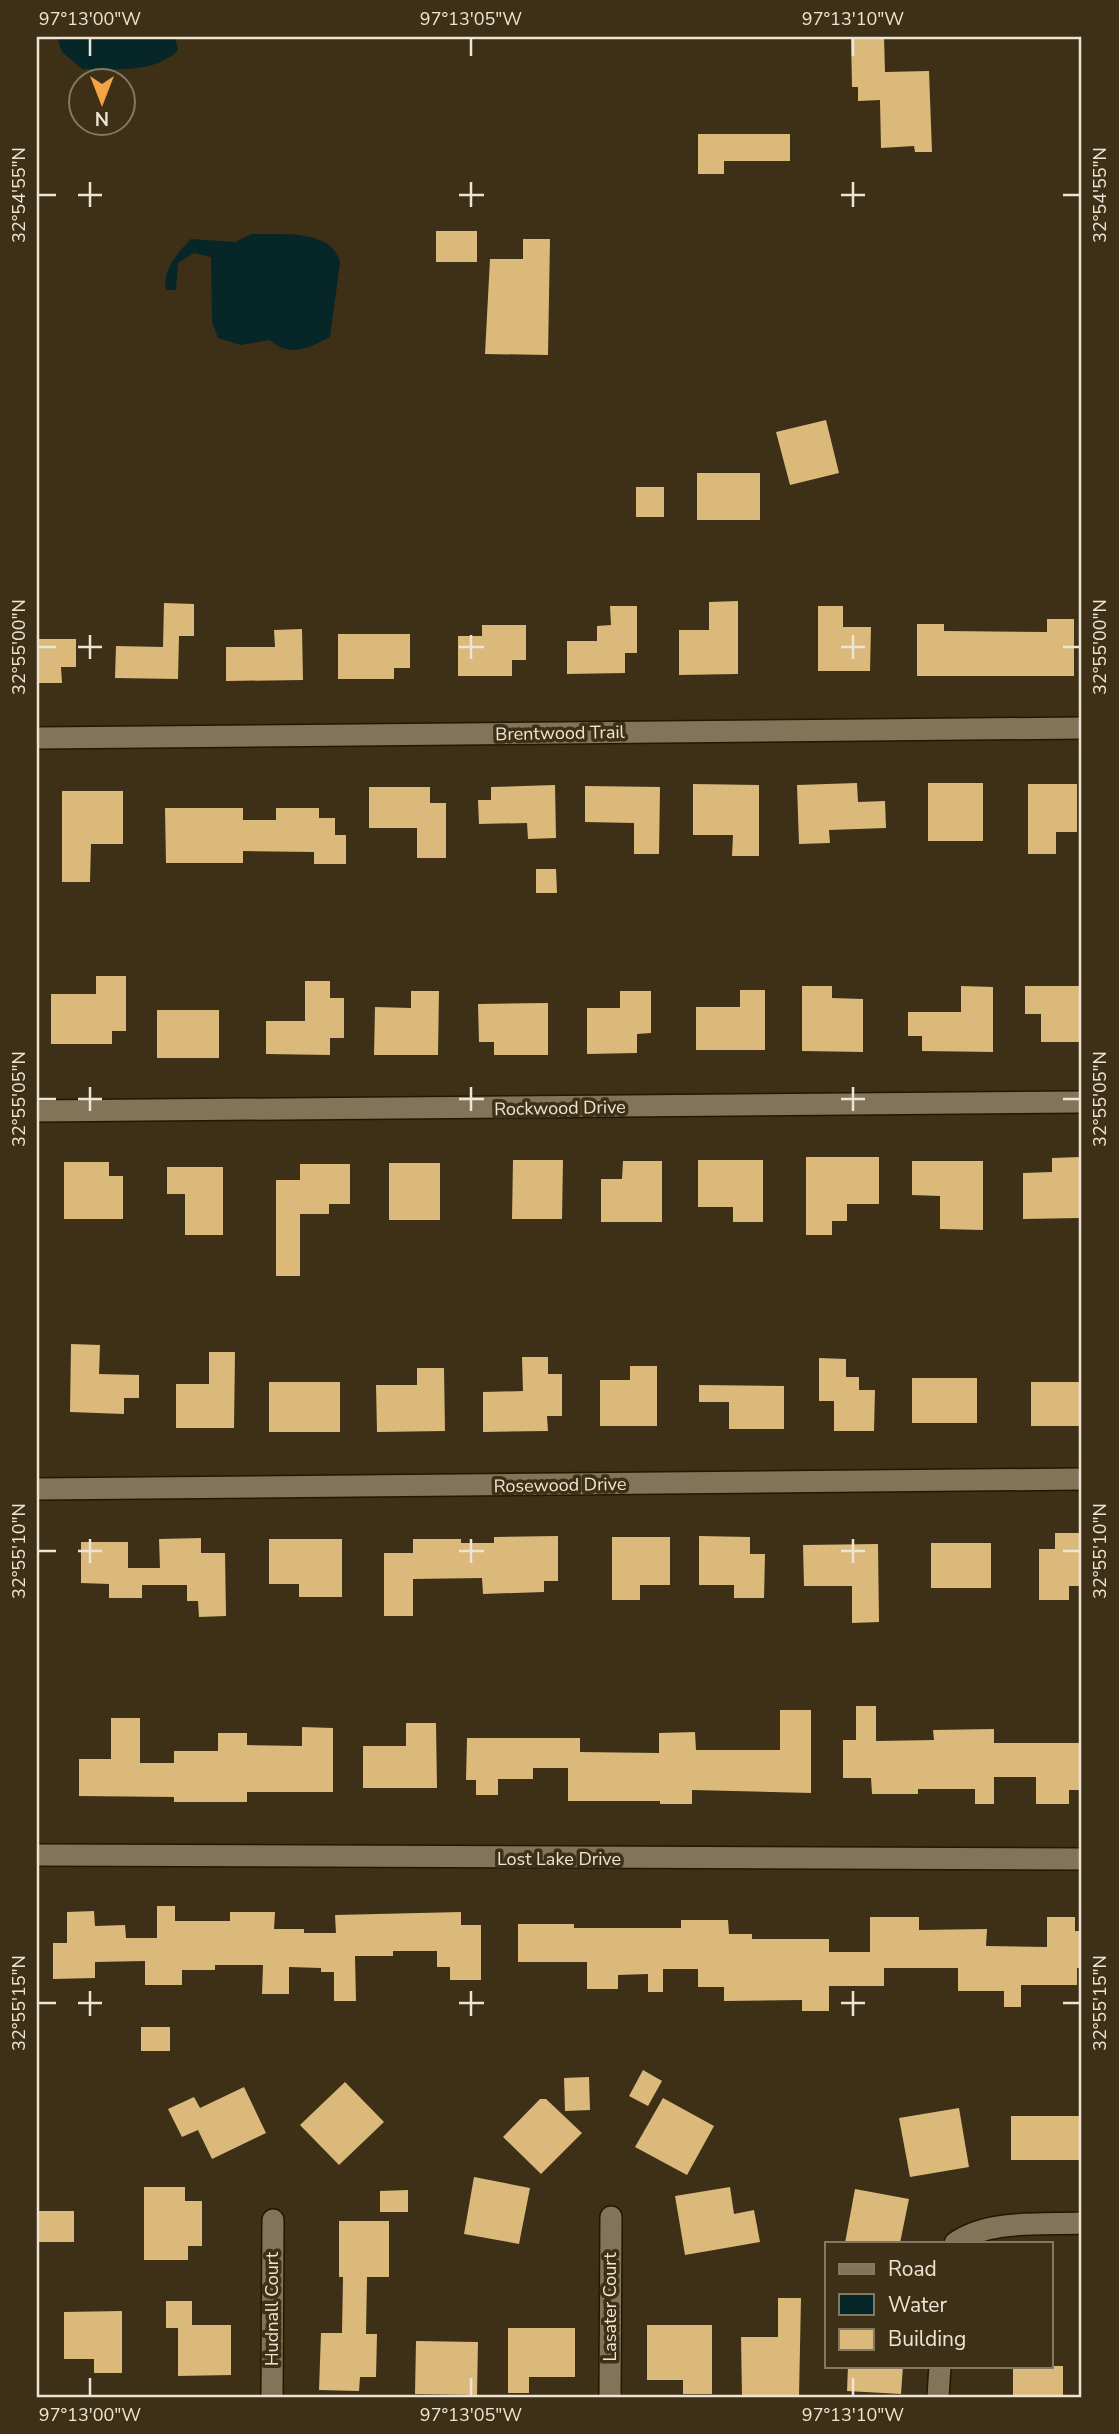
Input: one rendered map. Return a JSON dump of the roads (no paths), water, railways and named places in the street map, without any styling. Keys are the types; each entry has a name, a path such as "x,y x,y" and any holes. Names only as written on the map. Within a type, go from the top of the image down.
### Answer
{"street":[{"name":"Brentwood Trail","path":"37,738 1082,728"},
{"name":"Rockwood Drive","path":"37,1111 1082,1102"},
{"name":"Rosewood Drive","path":"37,1489 1082,1479"},
{"name":"Lost Lake Drive","path":"37,1855 1082,1859"},
{"name":"Lasater Court","path":"610,2397 611,2217"},
{"name":"Hudnall Court","path":"272,2397 273,2220"},
{"path":"956,2242 970,2232 988,2229 1082,2223"},
{"path":"938,2397 940,2368"}],"water":[{"path":"57,37 175,37 178,50 158,63 136,68 78,66 62,52"},
{"path":"252,234 304,236 327,244 335,252 340,263 330,337 307,348 292,350 270,340 241,345 218,338 212,322 211,257 194,253 178,263 176,290 166,290 166,275 176,256 191,239 235,242"}]}
